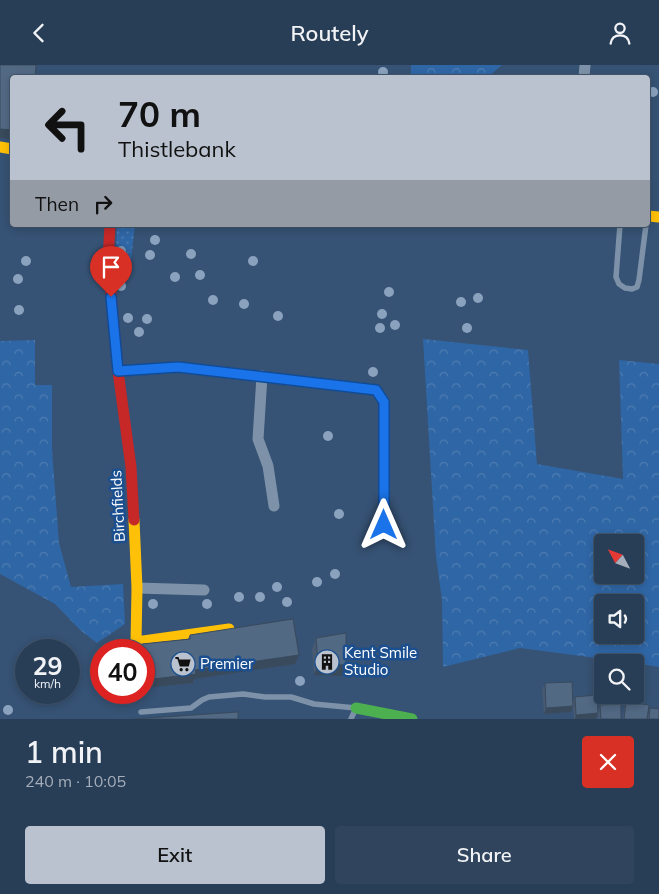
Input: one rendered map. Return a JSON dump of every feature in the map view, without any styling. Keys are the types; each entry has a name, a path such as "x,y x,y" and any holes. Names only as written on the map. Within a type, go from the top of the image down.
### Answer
{"street":[{"name":"Birchfields","path":"110,227 108,260 118,371 131,467 137,588 136,642 240,627"},
{"path":"118,371 178,367 376,390 384,402 384,525"},
{"path":"262,376 258,439 268,466 274,506"},
{"path":"137,588 204,590"},
{"path":"356,708 412,719"}],"lane":[{"path":"620,227 616,277 619,284 625,288 632,289 636,287 640,280 646,227"},
{"path":"141,712 191,708 208,697 243,694 265,697 291,697 314,703 356,708 351,719"}],"green space":[{"path":"411,65 502,65 490,75 411,75"},
{"path":"117,227 135,227 130,270 115,268"},
{"path":"423,339 528,350 537,464 623,479 619,360 659,364 659,667 644,664 644,654 594,654 594,658 520,648 443,667 442,600 436,557"},
{"path":"35,340 35,385 52,385 52,449 59,543 71,587 123,584 125,624 103,639 92,639 80,630 55,604 0,574 0,341"}],"building":[{"path":"0,65 36,65 35,75 10,75 10,130 0,129"},
{"path":"293,619 299,655 195,670 196,674 155,679 155,643 190,639 190,635"},
{"path":"346,633 346,665 318,664 316,638"},
{"path":"572,682 573,706 546,708 545,683"},
{"path":"594,695 594,704 598,704 598,713 576,715 575,697"},
{"path":"621,704 621,719 601,719 600,705"},
{"path":"626,704 649,705 647,719 624,719"},
{"path":"650,708 659,709 659,719 649,719"},
{"path":"238,712 238,719 134,719"}],"traffic: fast":[{"path":"118,371 178,367 376,390 384,402 384,444"},
{"path":"356,708 412,719"}],"traffic: slow":[{"path":"0,147 10,149"},
{"path":"650,216 659,217"},
{"path":"134,520 137,588 136,642 229,629"}],"traffic: jam":[{"path":"110,227 108,260 118,371 131,467 134,520"},
{"path":"384,444 384,524"}],"place":[{"name":"Kent Smile Studio","path":"327,662"},
{"name":"Premier","path":"183,664"}],"route":[{"path":"111,297 118,371 178,367 376,390 384,402 385,413 384,525"}]}
